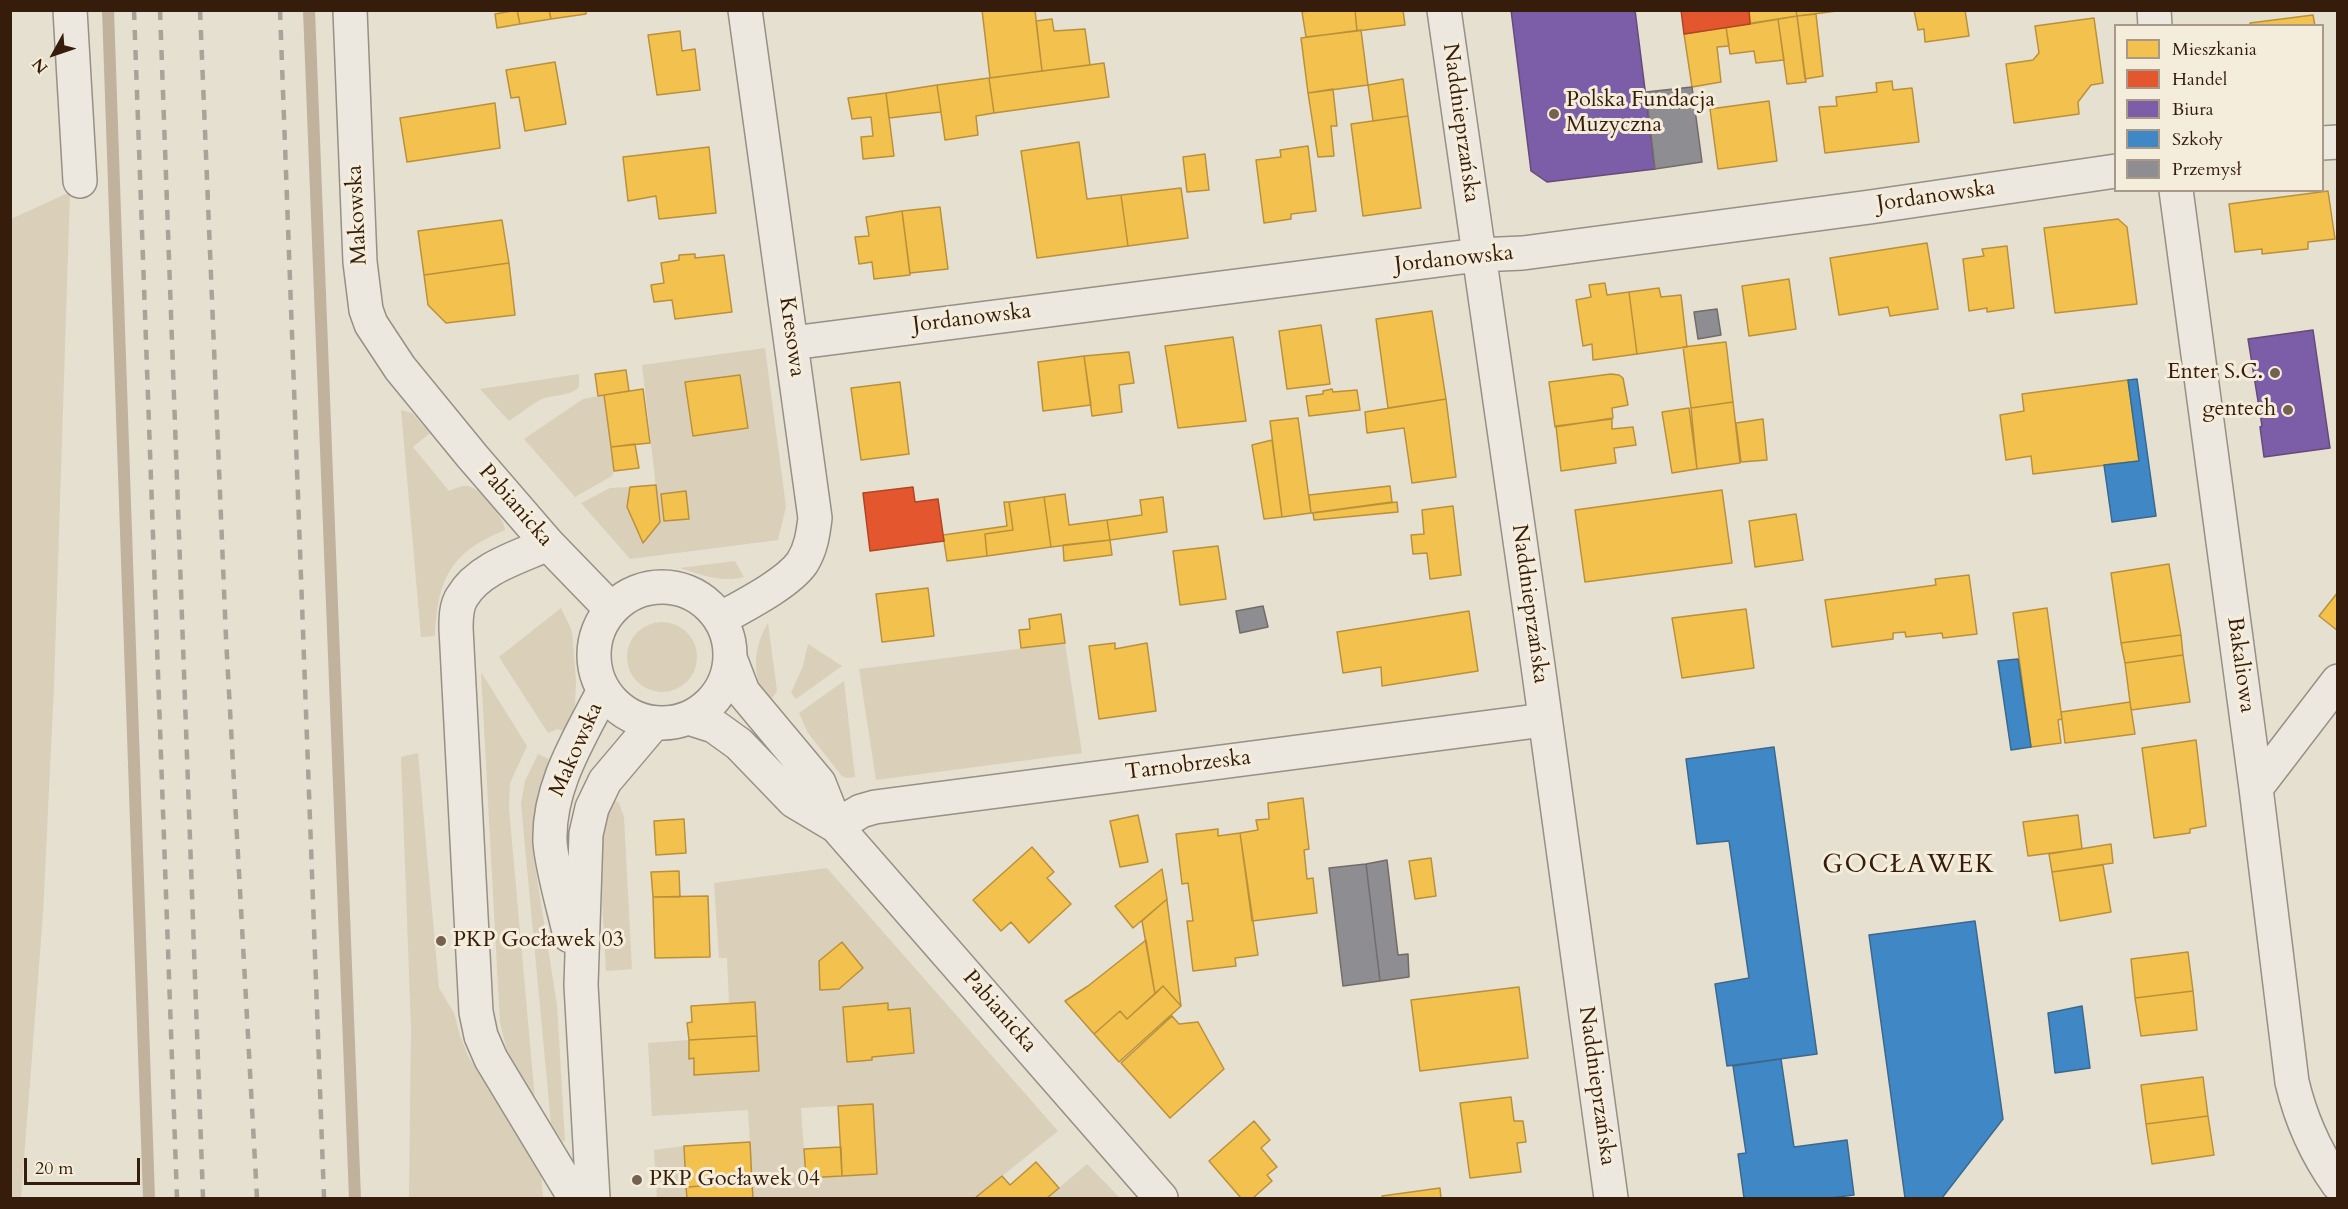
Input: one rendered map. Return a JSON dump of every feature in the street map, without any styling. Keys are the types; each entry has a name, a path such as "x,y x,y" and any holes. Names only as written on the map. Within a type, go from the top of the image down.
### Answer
{"street":[{"path":"70,10 80,181"},
{"name":"Makowska","path":"350,10 360,262 366,310 370,324 425,400"},
{"name":"Kresowa","path":"720,619 767,592 794,572 802,563 813,536 814,518 745,10"},
{"name":"Naddnieprzańska","path":"1444,10 1611,1198"},
{"name":"Jordanowska","path":"792,343 1478,255 1523,253 1593,244 1858,209 2114,171"},
{"name":"Bakaliowa","path":"2176,192 2256,788 2292,1082 2300,1115 2337,1184"},
{"name":"Pabianicka","path":"425,400 548,544 610,608"},
{"path":"548,544 485,573 470,586 461,598 457,609 456,628 476,1012 481,1036 491,1059 575,1198"},
{"path":"664,586 696,595 720,619 728,638 730,658 726,683 718,696 705,709 689,718 654,723 625,713 603,692 595,673 593,653 596,633 610,608 631,593 664,586"},
{"name":"Pabianicka","path":"730,658 743,692 819,783 836,826"},
{"path":"2256,788 2337,681"},
{"name":"Makowska","path":"581,985 550,844 551,814 556,788 603,692"},
{"name":"Pabianicka","path":"689,718 714,726 739,744 794,801 836,826 1161,1198"},
{"name":"Tarnobrzeska","path":"836,826 861,811 875,807 1544,720"},
{"name":"Makowska","path":"593,1198 581,985 586,834 592,808 604,781 654,723"}],"shaded area":[{"path":"70,192 54,686 43,914 21,1198 11,1198 11,219"},
{"path":"765,348 786,507 778,540 630,559 581,503 610,488 630,487 627,508 643,542 660,522 642,365"},
{"path":"579,374 579,387 575,390 542,399 509,421 480,389"},
{"path":"604,395 614,471 612,476 575,497 524,439 583,399"},
{"path":"401,410 412,413 430,433 413,447 449,491 468,486 479,492 496,511 505,530 471,548 459,558 451,570 439,598 435,636 421,637"},
{"path":"735,561 744,577 719,579 680,568"},
{"path":"561,608 572,631 576,681 575,706 566,732 557,729 548,733 499,657"},
{"path":"669,622 682,628 691,637 695,643 697,657 695,671 687,682 676,690 655,692 637,682 629,671 627,650 637,632 648,624"},
{"path":"768,623 777,691 768,704 759,684 756,664 759,643"},
{"path":"1065,643 1082,753 876,780 859,669"},
{"path":"808,644 842,666 796,699 791,693 803,666"},
{"path":"481,672 527,746 510,783 509,808 535,1100 508,1055 500,1023"},
{"path":"844,681 855,777 846,778 808,733 799,713"},
{"path":"418,753 439,988 454,1013 468,1056 541,1171 543,1198 409,1198 411,1028 401,757"},
{"path":"538,754 549,759 538,790 532,830 533,853 557,1005 565,1141 563,1142 551,1124 521,804 525,781"},
{"path":"613,799 619,803 624,817 632,969 606,971 599,850 602,827"},
{"path":"827,868 1058,1131 975,1198 753,1198 748,1110 652,1116 648,1043 689,1040 689,1058 694,1058 695,1075 759,1071 755,1003 729,1004 727,958 719,958 714,883","holes":["873,1104 877,1174 806,1178 801,1108"]},
{"path":"684,1146 687,1198 657,1198 654,1150"},
{"path":"1087,1164 1120,1198 1047,1198"}],"building: Mieszkania":[{"path":"517,10 520,24 497,28 495,14"},
{"path":"517,10 549,10 551,19 520,24"},
{"path":"549,10 586,10 586,14 551,19"},
{"path":"982,10 1035,10 1042,71 990,78"},
{"path":"1355,10 1357,31 1306,37 1302,12"},
{"path":"1355,10 1403,10 1405,25 1357,31"},
{"path":"1749,10 1796,10 1797,16 1750,24"},
{"path":"1796,10 1845,10 1797,16"},
{"path":"1914,10 1965,10 1969,36 1925,42 1924,29 1918,30"},
{"path":"1816,14 1823,76 1805,79 1797,16"},
{"path":"2313,15 2315,24 2250,24"},
{"path":"1797,16 1806,82 1787,84 1778,19"},
{"path":"2094,18 2103,83 2091,85 2078,102 2079,114 2014,123 2006,64 2033,60 2039,53 2035,26"},
{"path":"1052,19 1054,31 1085,29 1090,65 1042,71 1036,21"},
{"path":"1778,19 1784,60 1756,63 1754,51 1730,54 1726,27"},
{"path":"1726,27 1729,46 1717,47 1721,82 1692,87 1684,34"},
{"path":"1361,30 1368,85 1308,93 1301,38"},
{"path":"680,31 682,51 695,49 700,90 657,95 648,35"},
{"path":"555,62 566,124 525,131 519,97 511,98 506,70"},
{"path":"1104,63 1109,97 994,113 989,78"},
{"path":"989,78 994,113 976,116 978,135 945,140 937,85"},
{"path":"1403,79 1408,116 1373,121 1368,85"},
{"path":"1892,81 1893,90 1912,88 1919,142 1825,153 1819,107 1837,106 1836,97 1877,92 1876,83"},
{"path":"937,85 941,112 889,118 886,93"},
{"path":"1333,89 1337,126 1331,126 1334,156 1318,157 1308,93"},
{"path":"886,93 894,156 863,159 861,137 873,136 871,117 852,119 848,98"},
{"path":"1769,101 1777,161 1718,169 1710,109"},
{"path":"495,103 500,148 407,162 400,118"},
{"path":"1408,116 1421,208 1363,216 1351,124"},
{"path":"1079,142 1087,199 1121,195 1128,246 1037,258 1021,151"},
{"path":"1308,146 1316,211 1291,214 1291,219 1264,223 1256,160 1281,157 1280,150"},
{"path":"709,147 716,213 659,219 656,196 628,201 623,157"},
{"path":"1205,154 1209,190 1187,192 1183,157"},
{"path":"1181,188 1188,238 1128,246 1121,195"},
{"path":"2328,191 2335,239 2308,242 2308,249 2262,254 2262,249 2235,252 2229,204"},
{"path":"940,207 948,269 910,273 902,211"},
{"path":"902,211 910,275 874,279 872,262 859,264 855,237 869,236 866,217"},
{"path":"2118,219 2127,227 2137,304 2055,313 2044,228"},
{"path":"502,220 509,263 424,275 418,231"},
{"path":"1927,243 1938,309 1890,316 1888,307 1839,315 1830,258"},
{"path":"2007,246 2014,308 1987,312 1987,308 1969,311 1963,259 1984,256 1982,249"},
{"path":"695,254 695,258 724,255 732,312 675,319 672,300 654,302 651,285 664,283 661,263 679,260 679,255"},
{"path":"509,263 515,315 446,323 428,305 424,275"},
{"path":"1789,279 1796,329 1749,336 1742,286"},
{"path":"1605,283 1607,295 1629,292 1637,354 1593,360 1592,344 1583,346 1576,300 1591,297 1589,285"},
{"path":"1659,288 1661,297 1681,295 1687,347 1637,354 1629,292"},
{"path":"1432,311 1446,399 1388,408 1376,319"},
{"path":"1321,325 1330,384 1287,389 1279,331"},
{"path":"1233,337 1246,421 1178,428 1165,346"},
{"path":"1726,342 1733,402 1691,408 1683,347"},
{"path":"1129,352 1134,383 1119,385 1122,412 1092,416 1084,356"},
{"path":"1084,356 1091,405 1043,411 1038,362"},
{"path":"626,370 629,391 598,396 595,374"},
{"path":"1611,374 1623,378 1628,405 1612,408 1613,418 1555,427 1549,382"},
{"path":"740,375 748,428 693,436 685,382"},
{"path":"2128,380 2139,461 2033,474 2031,456 2006,460 2000,415 2024,411 2022,394"},
{"path":"900,382 909,454 861,460 851,388"},
{"path":"643,389 650,443 611,447 604,395"},
{"path":"1332,389 1333,392 1357,390 1360,410 1309,416 1306,396 1323,394 1323,391"},
{"path":"1446,399 1456,477 1412,483 1404,428 1367,433 1365,412"},
{"path":"1733,402 1740,463 1697,469 1691,408"},
{"path":"1689,408 1697,469 1672,473 1662,412"},
{"path":"1298,418 1311,513 1282,517 1270,421"},
{"path":"1612,419 1612,429 1633,427 1636,445 1614,448 1616,463 1561,471 1556,426"},
{"path":"1763,419 1767,460 1741,462 1736,423"},
{"path":"1272,440 1282,517 1264,519 1252,445"},
{"path":"635,444 639,468 614,471 611,447"},
{"path":"656,485 660,522 643,543 627,507 630,487"},
{"path":"1390,486 1392,502 1311,513 1309,495"},
{"path":"1722,490 1732,563 1585,582 1575,510"},
{"path":"686,491 689,519 664,521 661,494"},
{"path":"1065,494 1069,525 1107,520 1110,540 1051,547 1044,497"},
{"path":"1044,497 1051,547 987,556 985,534 1013,530 1009,502"},
{"path":"1163,497 1167,532 1110,540 1107,520 1142,515 1140,500"},
{"path":"1004,502 1009,502 1013,530 985,534 987,556 947,561 943,535 1007,526"},
{"path":"1397,502 1398,512 1314,520 1313,513"},
{"path":"1453,506 1461,575 1430,579 1427,553 1413,554 1411,535 1424,534 1422,510"},
{"path":"1796,514 1803,560 1755,567 1749,521"},
{"path":"1110,540 1112,555 1064,561 1063,545"},
{"path":"1218,546 1226,599 1180,605 1173,551"},
{"path":"2169,564 2181,635 2121,643 2111,573"},
{"path":"1969,575 1977,634 1943,638 1942,633 1906,637 1905,632 1893,633 1893,639 1832,647 1825,600 1936,585 1935,579"},
{"path":"928,588 934,636 882,642 876,594"},
{"path":"2338,592 2338,631 2319,616"},
{"path":"2047,608 2062,719 2058,720 2061,743 2031,747 2013,613"},
{"path":"1746,609 1754,668 1682,678 1672,618"},
{"path":"1469,611 1478,671 1382,686 1381,667 1343,673 1337,632"},
{"path":"1061,614 1065,643 1021,648 1019,630 1030,629 1029,619"},
{"path":"2181,635 2183,655 2125,663 2121,643"},
{"path":"1115,643 1115,649 1147,643 1156,711 1099,719 1089,646"},
{"path":"2183,655 2190,702 2131,710 2125,663"},
{"path":"2130,702 2135,734 2065,743 2061,712"},
{"path":"2196,740 2206,826 2190,829 2190,833 2154,838 2142,748"},
{"path":"1303,798 1309,849 1304,850 1307,879 1313,878 1317,913 1252,921 1240,833 1258,830 1256,820 1269,819 1268,803"},
{"path":"1138,815 1148,862 1120,867 1110,821"},
{"path":"2078,815 2082,849 2028,856 2023,822"},
{"path":"684,819 686,853 656,855 654,821"},
{"path":"1218,829 1218,836 1240,833 1258,955 1235,958 1236,966 1193,971 1187,921 1193,921 1188,883 1182,884 1176,834"},
{"path":"2111,844 2113,863 2052,872 2049,854"},
{"path":"1032,847 1054,872 1047,878 1071,904 1029,943 1011,922 1001,931 973,900"},
{"path":"1431,858 1436,896 1415,899 1409,861"},
{"path":"2103,865 2111,912 2060,921 2052,872"},
{"path":"1162,869 1167,899 1133,928 1115,906"},
{"path":"679,871 680,897 653,897 651,872"},
{"path":"708,896 710,957 655,958 653,897"},
{"path":"1167,899 1181,1006 1163,986 1155,994 1142,921"},
{"path":"1146,940 1155,994 1127,1019 1120,1011 1094,1034 1065,1001 1088,986"},
{"path":"842,942 863,968 839,989 820,990 819,961"},
{"path":"2188,952 2193,991 2135,998 2131,959"},
{"path":"1163,986 1181,1006 1119,1062 1094,1034 1120,1011 1127,1019"},
{"path":"1519,987 1528,1058 1420,1071 1411,1000"},
{"path":"2193,991 2197,1030 2141,1036 2135,998"},
{"path":"755,1002 757,1036 689,1040 687,1023 692,1022 691,1006"},
{"path":"888,1003 888,1010 910,1008 914,1053 847,1062 843,1007"},
{"path":"1172,1016 1179,1024 1198,1022 1224,1069 1170,1118 1121,1063"},
{"path":"757,1036 759,1071 694,1075 694,1058 689,1059 689,1040"},
{"path":"2203,1077 2208,1116 2146,1124 2141,1085"},
{"path":"1511,1097 1514,1121 1523,1121 1526,1142 1517,1143 1521,1172 1470,1178 1460,1103"},
{"path":"873,1104 877,1174 842,1176 838,1106"},
{"path":"2208,1116 2214,1155 2152,1164 2146,1124"},
{"path":"1254,1121 1270,1140 1261,1148 1277,1167 1267,1175 1272,1181 1253,1198 1241,1198 1209,1161"},
{"path":"750,1142 752,1183 686,1187 684,1146"},
{"path":"841,1147 842,1176 806,1178 804,1149"},
{"path":"1036,1162 1059,1188 1047,1198 975,1198 1002,1176 1010,1185"},
{"path":"752,1183 753,1198 687,1198 686,1187"},
{"path":"1440,1188 1441,1198 1382,1198 1382,1196"}],"building: Handel":[{"path":"1681,10 1749,10 1750,24 1684,34"},
{"path":"913,487 915,502 938,499 944,541 870,551 863,493"}],"building: Biura":[{"path":"1511,10 1635,10 1655,169 1547,182 1531,171"},
{"path":"2313,330 2330,448 2264,457 2260,427 2262,426 2248,339"}],"building: Szkoły":[{"path":"2137,379 2156,516 2112,522 2104,465 2139,461 2128,380"},
{"path":"2018,659 2031,747 2011,750 1998,661"},
{"path":"1774,747 1817,1054 1727,1066 1715,984 1749,978 1729,841 1697,844 1686,759"},
{"path":"1975,921 2003,1119 1942,1198 1905,1198 1869,935"},
{"path":"2082,1006 2090,1068 2055,1073 2048,1013"},
{"path":"1781,1059 1794,1147 1847,1140 1854,1195 1830,1198 1744,1198 1738,1154 1746,1153 1733,1066"}],"building: Przemysł":[{"path":"1692,87 1702,162 1655,169 1646,92"},
{"path":"1717,309 1721,335 1698,339 1694,312"},
{"path":"1263,606 1268,627 1240,633 1236,611"},
{"path":"1387,860 1398,955 1408,954 1409,977 1380,981 1366,864"},
{"path":"1366,864 1380,981 1343,986 1329,868"}],"waterway":[{"path":"108,10 149,1198"},
{"path":"309,10 355,1198"}],"railway":[{"path":"134,10 177,1198"},
{"path":"160,10 203,1198"},
{"path":"200,10 226,638 257,1198"},
{"path":"280,10 324,1198"}],"place":[{"name":"Polska Fundacja Muzyczna","path":"1554,114"},
{"name":"Enter S.C.","path":"2275,373"},
{"name":"gentech","path":"2288,410"},
{"name":"PKP Gocławek 03","path":"441,941"},
{"name":"PKP Gocławek 04","path":"637,1180"}],"district":[{"name":"GOCŁAWEK","path":"1909,866"}]}
